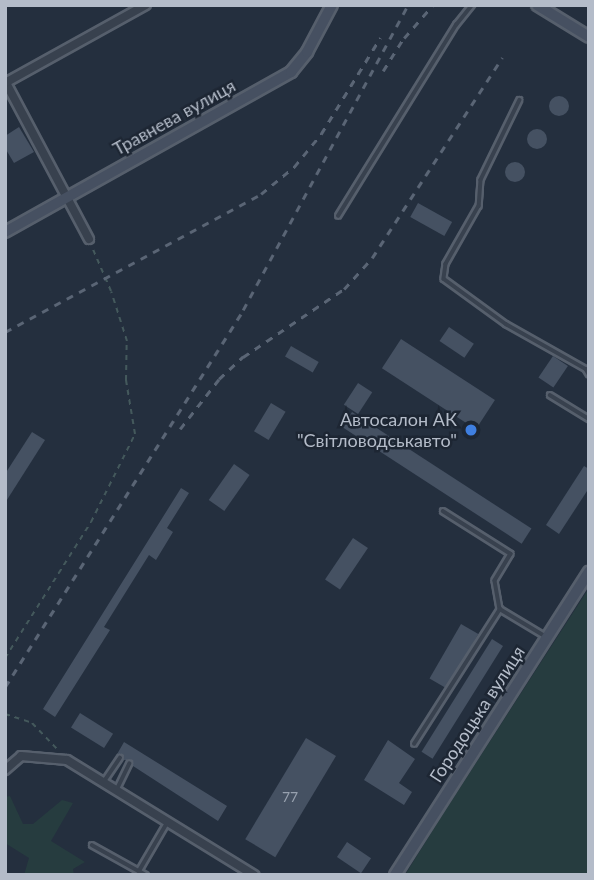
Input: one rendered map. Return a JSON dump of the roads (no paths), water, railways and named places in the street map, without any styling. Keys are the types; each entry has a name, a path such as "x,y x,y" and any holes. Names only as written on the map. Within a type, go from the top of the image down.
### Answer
{"main road":[{"name":"Травнева вулиця","path":"5,232 291,72 307,52 332,5"},
{"path":"537,5 589,37"},
{"name":"Городоцька вулиця","path":"395,875 589,572"}],"street":[{"path":"89,239 6,83 146,5"},
{"path":"5,769 21,756 67,760 254,875"}],"lane":[{"path":"338,216 456,25 472,5"},
{"path":"520,100 481,180 479,206 446,264 444,279 506,324 586,369 589,374"},
{"path":"550,395 589,419"},
{"path":"414,744 500,609 495,581 511,554 443,511"},
{"path":"500,609 547,637"},
{"path":"103,783 120,758"},
{"path":"116,791 129,764"},
{"path":"139,871 168,822"},
{"path":"92,845 146,875"}],"railway":[{"path":"5,687 243,310 408,5"},
{"path":"383,71 404,38 433,5"},
{"path":"5,332 261,194 294,167 321,134 380,38"},
{"path":"180,429 219,379 243,357 344,289 372,258 502,58"}],"place":[{"name":"Автосалон АК \"Світловодськавто\"","path":"471,430"}]}
